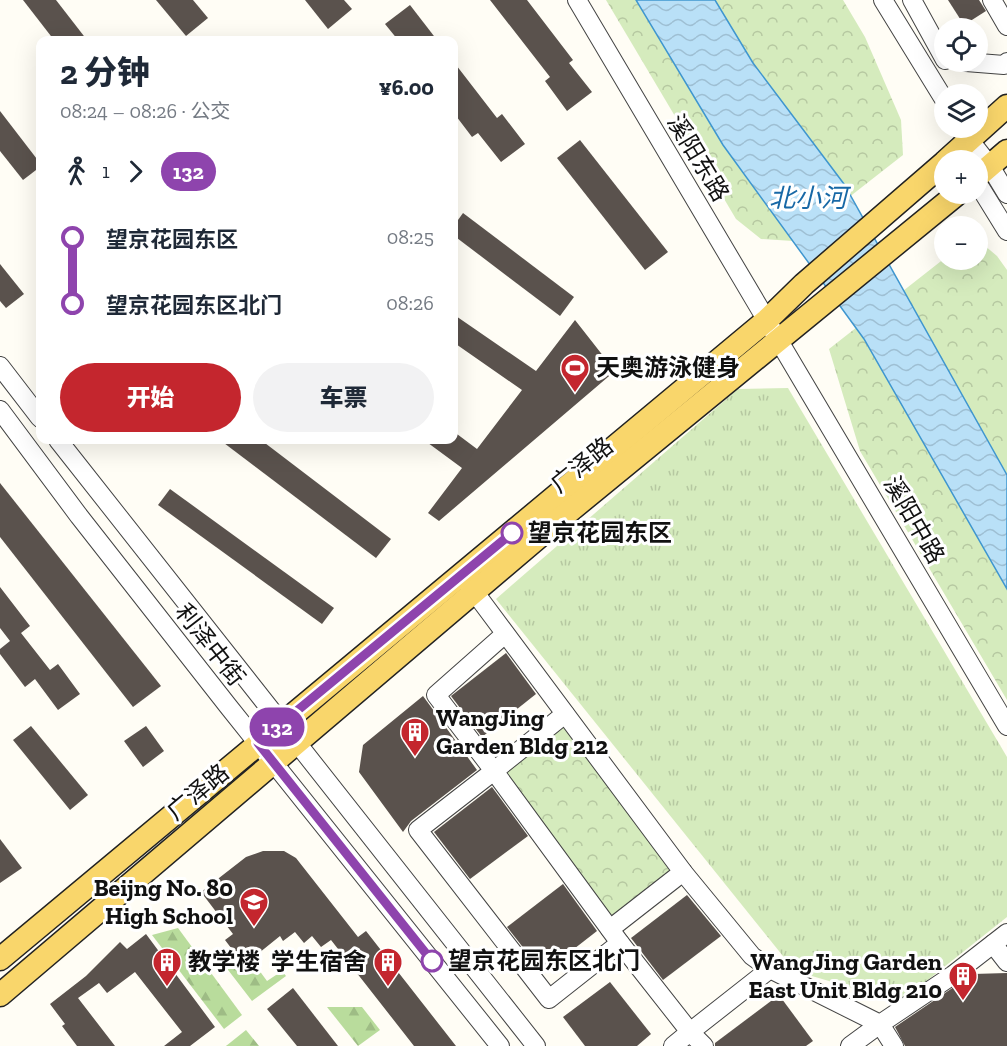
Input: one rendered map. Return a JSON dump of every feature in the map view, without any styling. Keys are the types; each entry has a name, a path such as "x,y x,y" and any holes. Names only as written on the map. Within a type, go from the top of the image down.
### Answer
{"main road":[{"name":"广泽路","path":"983,150 1007,106"},
{"name":"广泽路","path":"0,995 298,742 468,584 767,320 804,284 934,172"},
{"name":"广泽路","path":"0,959 282,722 468,584 779,339 944,204"}],"street":[{"name":"溪阳东路","path":"578,0 779,339"},
{"path":"883,0 935,84"},
{"path":"912,0 934,40"},
{"path":"992,0 1007,26"},
{"path":"988,64 1004,65 1007,62"},
{"path":"988,170 1007,194"},
{"path":"988,181 1007,231"},
{"name":"溪阳中路","path":"779,339 1007,726"},
{"path":"0,366 36,413"},
{"name":"利泽中街","path":"0,410 79,516 500,1046"},
{"name":"利泽中街","path":"61,444 536,1046"},
{"path":"468,584 683,872 752,956 770,969 880,1024 894,1046"},
{"path":"505,634 436,695 615,936 690,1032 704,1046"},
{"path":"565,714 418,830 549,999 683,872"},
{"path":"850,1046 1000,939 1007,962"},
{"path":"673,1046 770,969"}],"green space":[{"path":"606,0 843,0 865,37 901,120 903,155 793,241 761,239 736,219"},
{"path":"988,248 1007,270 1007,700 860,451 829,349 934,267 934,270 988,270"},
{"path":"788,388 1007,757 1007,917 900,1002 795,971 496,599 738,389"},
{"path":"564,718 679,873 615,923 496,771"},
{"path":"178,928 242,1015 224,1029 152,935"},
{"path":"234,959 243,970 253,962 267,981 282,971 286,976 252,1001 225,966"},
{"path":"327,1007 362,1007 380,1030 358,1046"},
{"path":"246,1030 259,1046 226,1046"}],"water":[{"name":"北小河","path":"636,0 715,0 753,63 844,184 1007,475 1007,589 864,339 723,145"}],"building":[{"path":"23,0 56,0 84,36 51,36"},
{"path":"156,0 193,0 208,18 186,36"},
{"path":"305,0 344,0 352,9 328,29"},
{"path":"490,0 527,0 573,60 569,63 592,92 567,111 545,81 550,77"},
{"path":"948,0 979,0 986,11 975,18 960,18"},
{"path":"410,5 434,36 395,36 385,24"},
{"path":"458,67 497,118 502,114 525,144 501,162 478,133 472,137 458,119"},
{"path":"0,111 36,158 36,170 23,180 0,151"},
{"path":"580,140 668,252 645,270 557,158"},
{"path":"463,213 574,297 560,316 458,239 458,220"},
{"path":"0,264 24,294 6,308 0,301"},
{"path":"458,317 536,371 575,320 615,371 439,521 428,513 462,468 429,444 458,444 458,435 477,449 522,390 458,345"},
{"path":"225,444 266,444 391,539 376,558"},
{"path":"0,483 161,686 133,707 0,537"},
{"path":"170,489 334,608 322,624 158,505"},
{"path":"0,587 30,626 21,633 50,670 58,664 80,694 58,710 35,679 25,687 0,654 0,649 10,641 0,628"},
{"path":"506,653 536,694 482,737 451,696"},
{"name":"WangJing Garden Bldg 212","path":"423,696 477,770 411,821 403,832 359,772 363,745"},
{"path":"31,726 88,795 70,810 13,740"},
{"path":"146,726 164,751 143,767 124,741"},
{"path":"492,787 528,836 470,879 434,832"},
{"path":"0,839 22,868 0,883"},
{"path":"263,851 284,851 296,858 358,937 366,931 456,1046 414,1046 331,940 321,947 312,936 304,943 295,932 283,941 280,936 244,965 225,940 233,934 201,892 246,857"},
{"path":"563,884 597,931 543,973 507,927"},
{"path":"687,895 721,936 663,980 631,938"},
{"name":"教学楼","path":"146,934 215,1027 190,1046 164,1046 182,1032 135,972 107,993 99,983 78,998 115,1046 77,1046 62,1026 65,1024 50,1004 86,976 120,942 127,949"},
{"name":"WangJing Garden East Unit Bldg 210","path":"1007,973 1007,1046 905,1046 895,1027 973,974"},
{"path":"610,982 651,1034 637,1046 585,1046 563,1017"},
{"name":"学生宿舍","path":"293,988 338,1046 297,1046 267,1009"},
{"path":"779,995 813,1041 806,1046 715,1046 715,1043"}],"bus line":[{"name":"132","path":"432,961 258,743 512,533"}],"place":[{"name":"天奥游泳健身","path":"575,394"},
{"name":"望京花园东区","path":"512,533"},
{"name":"WangJing Garden Bldg 212","path":"415,758"},
{"name":"Beijng No. 80 High School","path":"254,928"},
{"name":"望京花园东区北门","path":"432,961"},
{"name":"教学楼","path":"167,988"},
{"name":"学生宿舍","path":"388,988"},
{"name":"WangJing Garden East Unit Bldg 210","path":"963,1002"}]}
